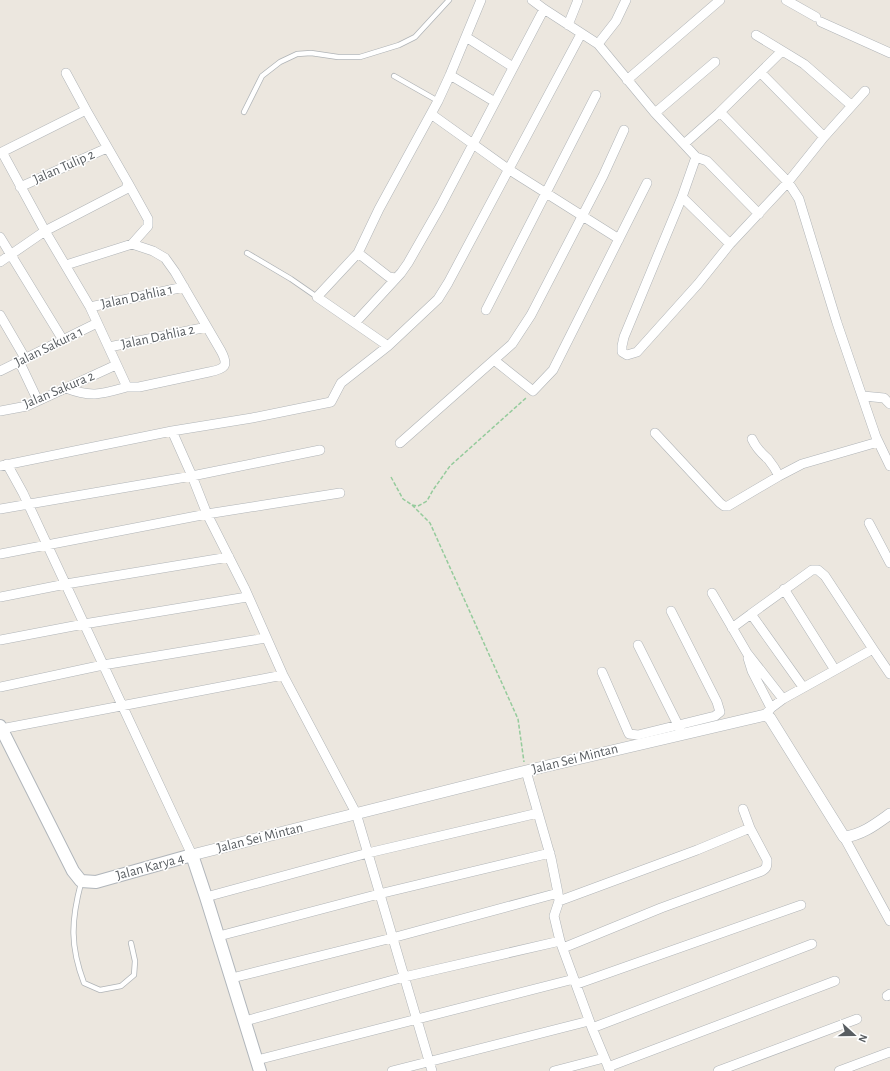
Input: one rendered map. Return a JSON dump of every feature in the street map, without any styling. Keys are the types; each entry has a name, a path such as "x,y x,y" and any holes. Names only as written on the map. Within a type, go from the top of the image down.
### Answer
{"main road":[{"path":"1,728 73,871 81,881"},
{"name":"Jalan Karya 4","path":"81,881 96,882 192,855 219,936 259,1066"}],"street":[{"path":"388,346 317,297 358,253 379,209 438,101 481,0"},
{"path":"533,0 544,9 598,44 655,113 696,158 707,161 759,214"},
{"path":"568,25 578,0"},
{"path":"598,44 616,21 626,0"},
{"path":"627,80 720,0"},
{"path":"786,0 819,19 890,53"},
{"path":"354,323 408,263 544,9"},
{"path":"192,855 28,503 3,465 172,431 252,418 331,402 341,384 388,346 438,299 448,283 581,34"},
{"path":"756,35 804,64 852,105"},
{"path":"466,37 513,67"},
{"path":"684,144 720,112 782,51"},
{"path":"655,113 715,62"},
{"path":"761,72 824,137"},
{"path":"66,73 148,219 148,226 132,244 66,265"},
{"path":"450,75 495,102"},
{"path":"696,158 682,197 624,336 622,352 627,354 637,352 698,284 730,244 788,182 824,137 865,91"},
{"path":"486,310 596,95"},
{"path":"86,110 1,151 45,231 90,307 127,387"},
{"path":"720,112 788,182 799,199 837,323 878,442 890,466"},
{"path":"431,114 508,169 619,239"},
{"path":"400,443 512,344 531,315 604,176 624,130"},
{"name":"Jalan Tulip 2","path":"20,187 107,148"},
{"path":"494,360 533,391 553,370 647,183"},
{"path":"0,262 45,231 126,188 128,184"},
{"path":"682,197 730,244"},
{"path":"0,237 63,340"},
{"path":"66,388 83,395 93,395 218,370 224,367 226,363 184,287 165,258 153,251 132,244"},
{"path":"358,253 383,273 391,278 395,278"},
{"name":"Jalan Dahlia 1","path":"90,307 184,287"},
{"path":"0,316 22,360 38,401"},
{"name":"Jalan Sakura 1","path":"0,371 97,323"},
{"name":"Jalan Dahlia 2","path":"109,347 207,327"},
{"name":"Jalan Sakura 2","path":"0,411 27,406 116,366"},
{"path":"863,396 884,398 890,404"},
{"path":"172,431 207,514 248,597 283,675 356,813 432,1071"},
{"path":"655,433 724,506 728,506 802,464 878,442"},
{"path":"752,439 762,454 769,460 779,476"},
{"path":"0,509 192,476 320,450"},
{"path":"0,554 207,514 340,493"},
{"path":"869,523 890,563"},
{"path":"0,597 66,584 229,557"},
{"path":"732,628 812,570 818,570 825,576 890,674"},
{"path":"784,589 835,670"},
{"path":"712,594 746,653 783,699"},
{"path":"0,640 84,624 248,597"},
{"path":"602,672 629,734 638,735 679,729 715,716 720,712 717,702 671,611"},
{"path":"751,614 803,687"},
{"path":"0,687 103,665 266,638"},
{"path":"638,645 679,729"},
{"path":"768,711 783,699 803,687 873,649"},
{"path":"746,653 770,718 844,837 890,921"},
{"path":"1,728 283,675"},
{"name":"Jalan Sei Mintan","path":"192,855 526,771 679,729 768,711"},
{"path":"526,771 550,853 559,897 554,916 575,981 609,1069 835,981"},
{"path":"245,1021 404,977 562,944 762,872 766,869 767,860 750,828 743,810"},
{"path":"206,897 368,853 538,813"},
{"path":"844,837 854,836 890,814"},
{"path":"232,978 559,897 697,850 750,828"},
{"path":"219,936 380,894 550,853"},
{"path":"259,1066 416,1019 575,981 800,905"},
{"path":"392,1071 429,1061 591,1025 812,944"},
{"path":"718,1071 857,1019"},
{"path":"839,1071 890,1052"},
{"path":"554,1071 604,1058"}],"lane":[{"path":"244,112 262,76 280,62 297,54 311,53 360,57 399,45 415,37 449,0"},
{"path":"394,76 438,101"},
{"path":"247,253 291,279 317,297"},
{"path":"81,881 76,902 72,937 76,964 84,983 100,990 121,986 134,975 135,961 131,943"}],"path":[{"path":"412,505 418,506 427,501 432,490 450,466 533,391"},
{"path":"391,477 403,500 412,505 430,523 518,720 526,771"}]}
